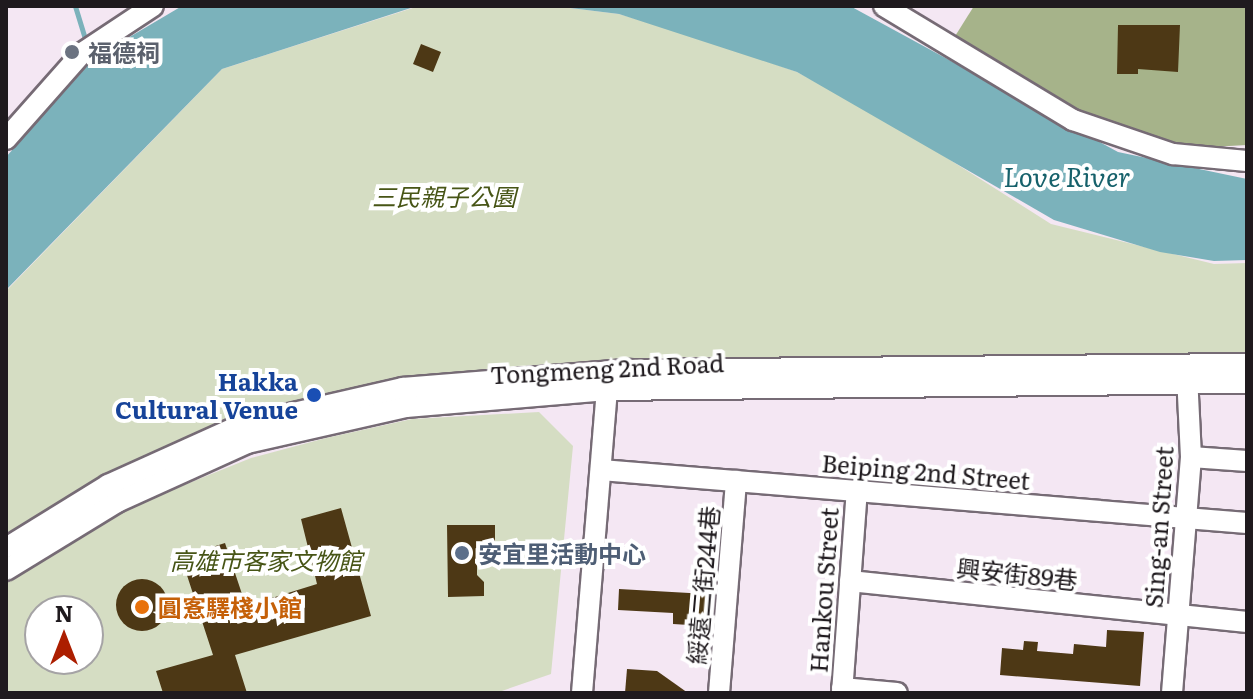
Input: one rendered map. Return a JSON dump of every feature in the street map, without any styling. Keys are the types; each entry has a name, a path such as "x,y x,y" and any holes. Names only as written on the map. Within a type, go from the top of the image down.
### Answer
{"street":[{"path":"6,139 89,48 153,6"},
{"path":"884,6 1073,120 1173,154 1247,161"},
{"name":"Tongmeng 2nd Road","path":"1187,375 1247,364"},
{"name":"Tongmeng 2nd Road","path":"6,548 108,485 244,434 406,407 608,381 1187,375 1247,383"},
{"name":"Sing-an Street","path":"1172,693 1191,457 1187,375"},
{"path":"582,693 608,381"},
{"name":"Tongmeng 2nd Road","path":"6,570 117,502 244,434"},
{"path":"1191,457 1247,461"},
{"name":"Beiping 2nd Street","path":"601,470 1247,523"},
{"name":"綏遠二街244巷","path":"719,693 736,481"},
{"name":"Hankou Street","path":"842,690 857,491"},
{"name":"興安街89巷","path":"850,581 1247,622"},
{"path":"842,690 897,693"}],"green space":[{"name":"三民親子公園","path":"419,6 554,6 619,14 694,36 797,72 895,125 1051,224 1214,264 1247,263 1247,361 378,394 6,548 6,291 222,69"},
{"path":"974,6 1247,6 1247,145 1176,149 1073,111 952,41"},
{"path":"539,412 573,446 551,674 496,693 6,693 6,583 132,506 251,458 412,419"}],"water":[{"path":"182,6 417,6 222,69 6,290 6,157 94,58"},
{"name":"Love River","path":"554,6 850,6 1118,152 1247,179 1247,260 1214,261 1160,252 1054,220 797,72 619,14"}],"building":[{"path":"1118,25 1180,25 1178,72 1138,69 1138,74 1117,74"},
{"path":"421,44 441,52 433,72 413,64"},
{"name":"高雄市客家文物館","path":"341,508 371,616 235,655 247,693 163,693 156,671 213,655 181,557 225,543 246,606 317,584 301,519"},
{"name":"安宜里活動中心","path":"447,525 495,525 495,544 477,544 477,575 484,582 484,596 448,597"},
{"name":"圓愙驛棧小館","path":"142,579 160,587 168,605 160,623 142,631 124,623 116,605 124,587"},
{"path":"619,589 707,594 705,626 673,624 673,613 618,610"},
{"path":"1107,630 1144,632 1140,686 1000,675 1002,648 1023,650 1024,641 1038,642 1037,651 1073,654 1074,644 1106,647"},
{"path":"627,669 657,671 688,693 625,693"}],"waterway":[{"path":"75,6 86,43"}],"place":[{"name":"福德祠","path":"72,52"},
{"name":"Hakka Cultural Venue","path":"314,395"},
{"name":"安宜里活動中心","path":"462,553"},
{"name":"圓愙驛棧小館","path":"142,607"}]}
